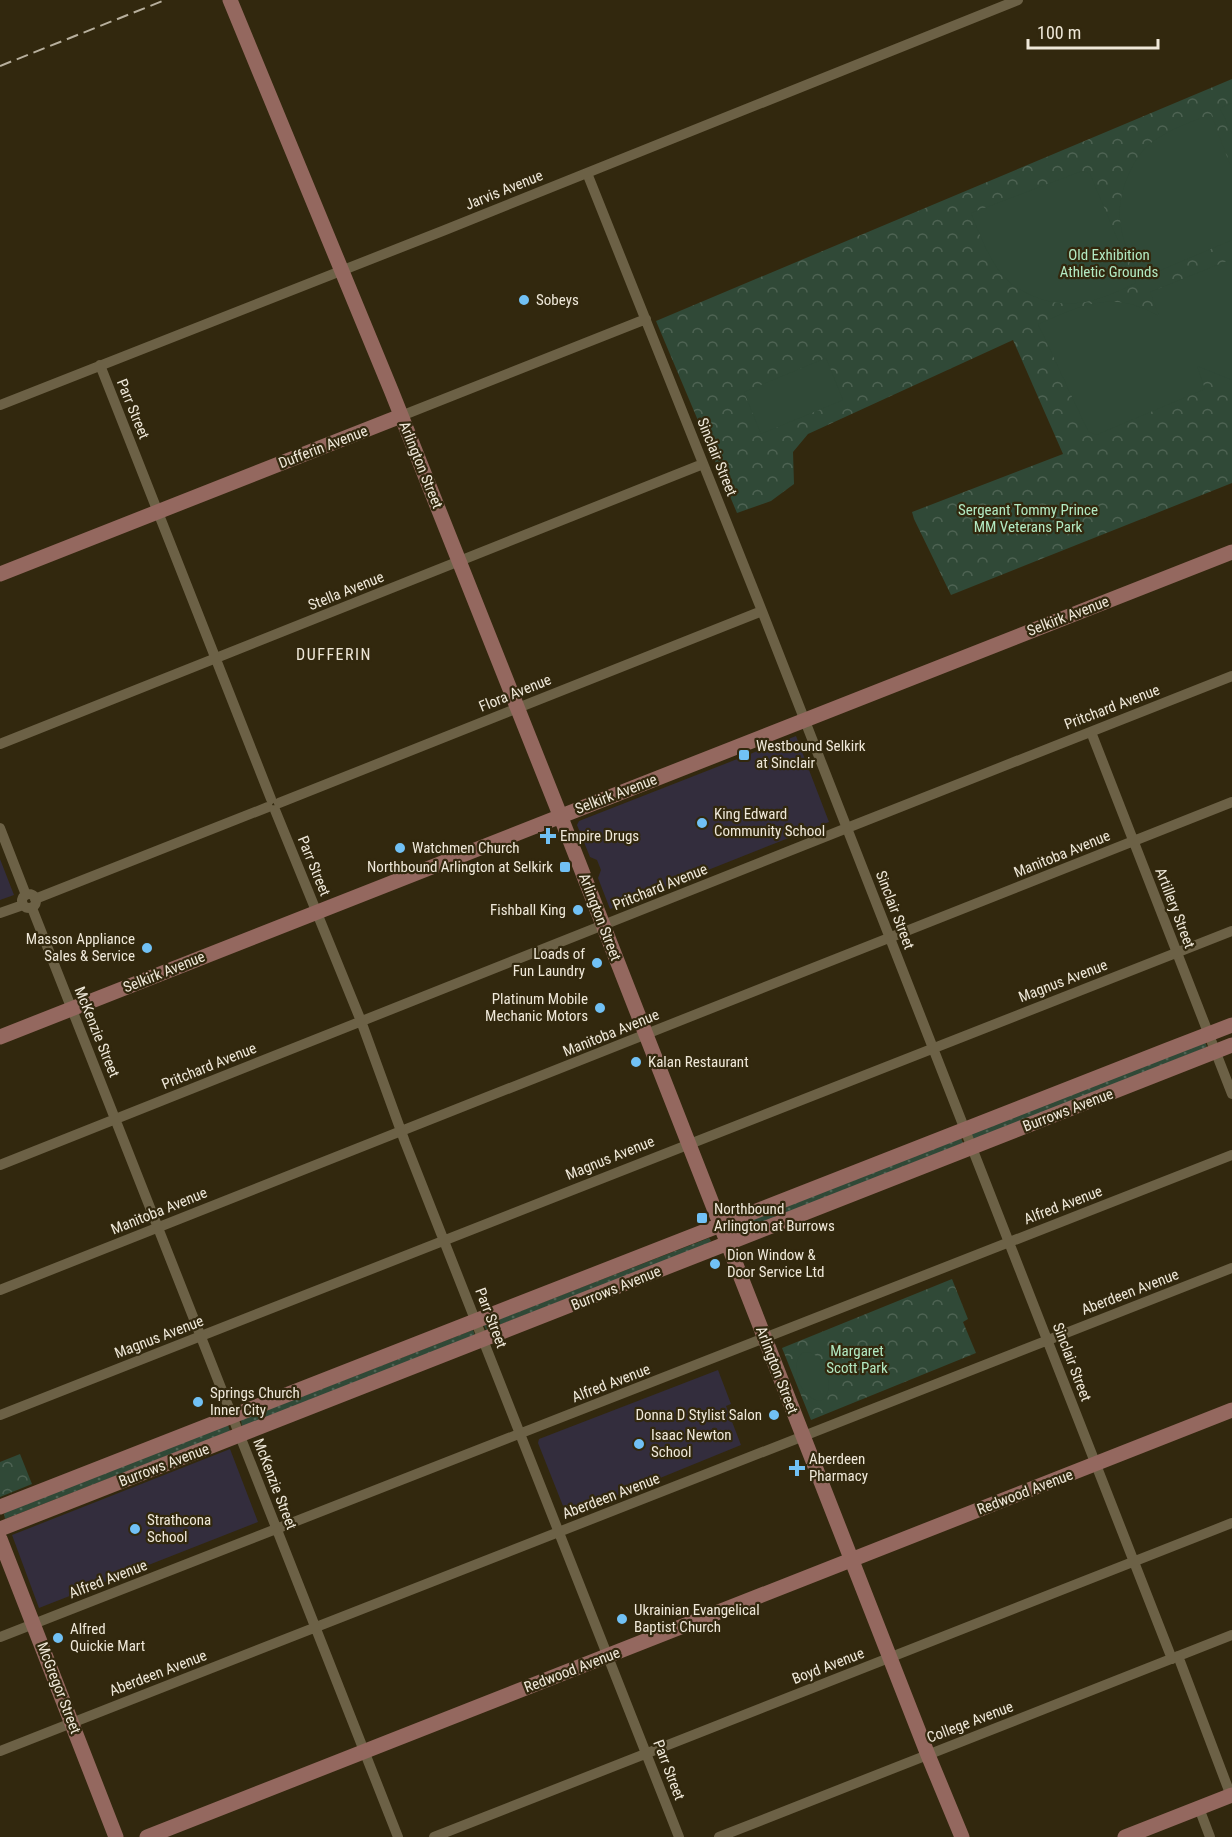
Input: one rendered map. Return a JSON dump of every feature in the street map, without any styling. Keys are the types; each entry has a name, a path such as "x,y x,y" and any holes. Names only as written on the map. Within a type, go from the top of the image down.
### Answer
{"street":[{"name":"Arlington Street","path":"230,0 391,390 962,1837"},
{"name":"Jarvis Avenue","path":"0,405 1018,0"},
{"name":"Sinclair Street","path":"586,173 762,611 1095,1464 1231,1795"},
{"name":"Dufferin Avenue","path":"0,574 646,319"},
{"name":"Parr Street","path":"100,365 273,805 361,1021 401,1131 679,1837"},
{"name":"Stella Avenue","path":"0,744 704,464"},
{"name":"Selkirk Avenue","path":"0,1037 1232,552"},
{"name":"Flora Avenue","path":"0,914 762,611"},
{"name":"Pritchard Avenue","path":"0,1165 1232,676"},
{"name":"Artillery Street","path":"1091,732 1232,1094"},
{"name":"Manitoba Avenue","path":"0,1290 1232,802"},
{"name":"McKenzie Street","path":"0,828 398,1837"},
{"name":"Magnus Avenue","path":"0,1415 1232,931"},
{"name":"Burrows Avenue","path":"0,1507 1232,1025"},
{"name":"Burrows Avenue","path":"0,1529 1232,1045"},
{"name":"Alfred Avenue","path":"0,1637 1232,1155"},
{"name":"Aberdeen Avenue","path":"0,1751 1232,1268"},
{"name":"Redwood Avenue","path":"147,1837 1232,1410"},
{"name":"Boyd Avenue","path":"434,1837 1232,1523"},
{"name":"McGregor Street","path":"0,1539 116,1837"},
{"name":"College Avenue","path":"727,1836 1232,1635"},
{"path":"1125,1837 1231,1795"},
{"path":"1198,1808 1210,1837"}],"shaded area":[{"name":"King Edward Community School","path":"796,736 829,822 610,909 598,878 601,870 597,860 590,857 577,825 579,821"},
{"path":"0,859 14,895 0,900"},
{"name":"Isaac Newton School","path":"718,1370 731,1404 726,1406 741,1445 567,1516 538,1443 539,1439"},
{"name":"Strathcona School","path":"230,1449 258,1522 39,1608 12,1535"}],"green space":[{"name":"Old Exhibition Athletic Grounds","path":"1232,79 1232,483 951,595 912,512 1063,454 1013,340 808,434 793,452 794,484 771,501 737,513 656,321"},
{"path":"1232,103 1232,134 1220,108"},
{"path":"1211,114 1232,170 1232,240 1140,279 1121,229 1120,203 1128,176 1138,157 1152,142 1173,130"},
{"path":"1082,171 1090,174 1136,283 1086,302 1047,301 1024,291 1003,276 987,251 971,213"},
{"path":"1232,259 1232,380 1197,366 1205,389 1096,435 1088,431 1038,324 1084,306 1112,302 1127,303 1159,316 1150,292"},
{"path":"826,358 843,400 761,434 744,392"},
{"path":"1205,1042 1207,1047 976,1140 972,1137 972,1132"},
{"path":"961,1138 963,1143 738,1231 737,1228 742,1223"},
{"path":"709,1238 711,1241 704,1246 486,1330 484,1325"},
{"name":"Margaret Scott Park","path":"952,1279 968,1319 963,1322 976,1353 811,1420 782,1348"},
{"path":"473,1330 475,1335 242,1427 241,1420"},
{"path":"809,1352 825,1367 828,1377 829,1386 823,1400 816,1400 808,1395 798,1380 796,1369 798,1359 802,1353"},
{"path":"228,1425 230,1431 5,1519 4,1514 9,1510"},
{"path":"20,1454 32,1484 0,1497 0,1462"}],"railway":[{"path":"0,66 165,0"}],"place":[{"name":"Sobeys","path":"524,300"},
{"name":"Westbound Selkirk at Sinclair","path":"744,755"},
{"name":"King Edward Community School","path":"702,823"},
{"name":"Empire Drugs","path":"548,836"},
{"name":"Watchmen Church","path":"400,848"},
{"name":"Northbound Arlington at Selkirk","path":"565,867"},
{"name":"Fishball King","path":"578,910"},
{"name":"Masson Appliance Sales & Service","path":"147,948"},
{"name":"Loads of Fun Laundry","path":"597,963"},
{"name":"Platinum Mobile Mechanic Motors","path":"600,1008"},
{"name":"Kalan Restaurant","path":"636,1062"},
{"name":"Northbound Arlington at Burrows","path":"702,1218"},
{"name":"Dion Window & Door Service Ltd","path":"715,1264"},
{"name":"Springs Church Inner City","path":"198,1402"},
{"name":"Donna D Stylist Salon","path":"774,1415"},
{"name":"Isaac Newton School","path":"639,1444"},
{"name":"Aberdeen Pharmacy","path":"797,1468"},
{"name":"Strathcona School","path":"135,1529"},
{"name":"Ukrainian Evangelical Baptist Church","path":"622,1619"},
{"name":"Alfred Quickie Mart","path":"58,1638"}],"district":[{"name":"DUFFERIN","path":"334,654"}],"park label":[{"name":"Sergeant Tommy Prince MM Veterans Park","path":"1028,518"}]}
